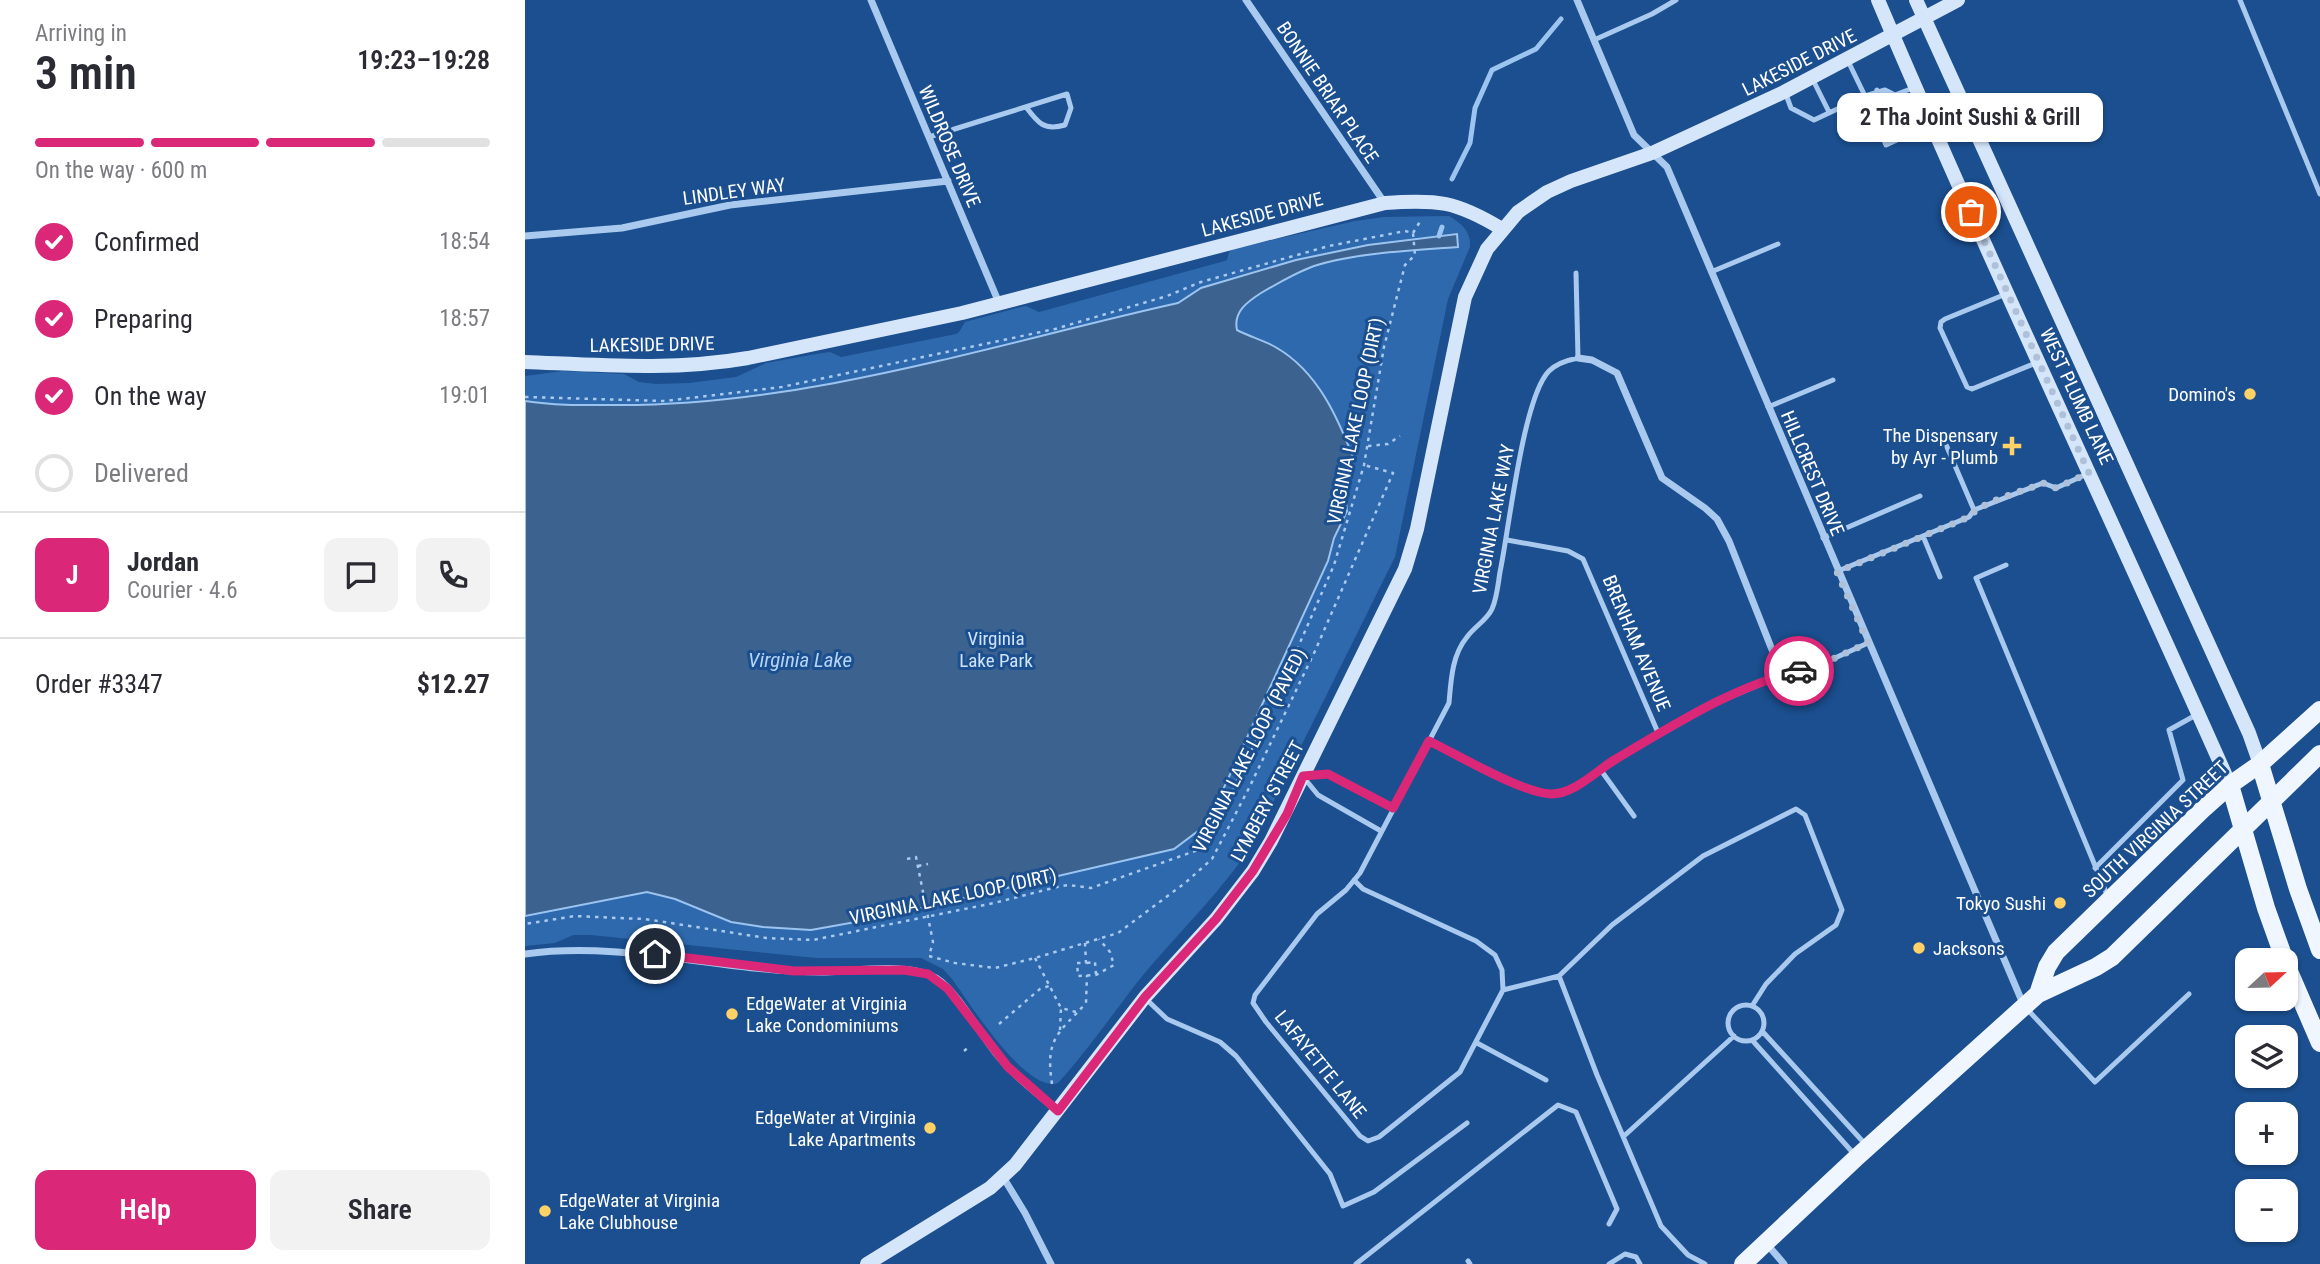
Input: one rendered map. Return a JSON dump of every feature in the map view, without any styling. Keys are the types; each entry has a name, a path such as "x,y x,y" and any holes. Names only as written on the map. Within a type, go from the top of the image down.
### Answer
{"main road":[{"name":"SOUTH VIRGINIA STREET","path":"2038,994 2047,967 2056,952 2230,785 2260,764 2320,710"},
{"name":"SOUTH VIRGINIA STREET","path":"1743,1264 2038,994 2112,957 2320,754"},
{"name":"WEST PLUMB LANE","path":"2260,764 2298,889 2320,950"},
{"name":"WEST PLUMB LANE","path":"2230,785 2280,948"},
{"name":"WEST PLUMB LANE","path":"2298,991 2320,1043"}],"street":[{"name":"WILDROSE DRIVE","path":"871,0 999,304"},
{"name":"BONNIE BRIAR PLACE","path":"1246,0 1385,203"},
{"name":"HILLCREST DRIVE","path":"1577,0 1634,135 1667,167 1837,572 2024,1006"},
{"name":"WEST PLUMB LANE","path":"1878,0 2007,294 2230,785"},
{"name":"WEST PLUMB LANE","path":"1916,0 2260,764"},
{"name":"LAKESIDE DRIVE","path":"525,362 666,367 719,363 914,325 1385,203 1436,201 1452,204 1469,210 1502,229 1518,212 1547,192 1652,153 1784,92 1958,0"},
{"name":"LINDLEY WAY","path":"525,236 622,228 730,205 948,181"},
{"name":"LYMBERY STREET","path":"867,1264 990,1188 1003,1177 1058,1111 1145,997 1216,919 1253,871 1287,814 1405,569 1417,529 1465,297 1487,249 1502,229"},
{"path":"1578,358 1604,365 1617,373 1662,478 1717,519 1729,541 1782,675"},
{"path":"525,954 601,950 794,971 904,970 928,974 948,989 1008,1067 1058,1111"},
{"path":"1003,1177 1051,1264"},
{"path":"1765,1243 1783,1264"}],"lane":[{"path":"1594,40 1676,0"},
{"path":"2240,0 2320,194"},
{"path":"1847,59 1873,115"},
{"path":"1812,78 1829,112"},
{"path":"1784,92 1791,108 1814,120 1877,90 1885,90 1895,95 1916,87"},
{"path":"1877,90 1886,109"},
{"path":"929,137 1066,94 1070,108 1065,125 1052,129 1042,125 1026,107"},
{"path":"1899,94 1916,131"},
{"path":"1880,131 1886,145 1932,124"},
{"path":"1893,125 1899,139"},
{"path":"1711,272 1778,244"},
{"path":"1576,273 1578,358"},
{"path":"2007,294 1941,322 1940,328 1967,387 1972,389 2038,362"},
{"name":"VIRGINIA LAKE WAY","path":"1253,1003 1255,995 1317,914 1355,880 1449,703 1456,655 1466,638 1492,611 1527,419 1538,386 1549,370 1578,358"},
{"path":"1768,407 1833,380"},
{"path":"1944,440 1974,510"},
{"path":"1837,572 1969,517 1974,510 2043,483 2056,488 2089,473"},
{"path":"1823,538 1920,496"},
{"path":"1923,536 1940,577"},
{"name":"BRENHAM AVENUE","path":"1507,540 1568,551 1583,559 1659,735"},
{"path":"2006,565 1976,578 2109,900"},
{"path":"1429,741 1534,792 1555,794 1574,787 1600,769 1714,704 1782,675 1815,667 1868,643"},
{"path":"2095,868 2183,780 2169,730 2198,714"},
{"path":"1600,769 1634,816"},
{"path":"1303,776 1328,774 1393,808"},
{"path":"1303,776 1318,795 1381,831"},
{"path":"1503,990 1559,976 1612,925 1703,856 1796,809 1805,815 1842,910 1836,925 1795,954 1766,984 1752,1006"},
{"path":"1355,880 1363,889 1476,941 1495,955 1502,970 1503,990 1477,1043 1546,1080"},
{"path":"1559,976 1597,1075 1661,1226 1688,1255 1705,1264"},
{"path":"2024,1006 2095,1082 2189,994"},
{"path":"1145,997 1167,1019 1220,1042 1236,1056 1330,1174 1343,1206 1374,1192 1467,1123"},
{"name":"LAFAYETTE LANE","path":"1253,1003 1360,1136 1368,1141 1379,1137 1460,1072 1477,1043"},
{"path":"1740,1006 1752,1006 1763,1019 1762,1031 1752,1040 1742,1041 1734,1036 1728,1025 1731,1014 1740,1006"},
{"path":"1762,1031 1863,1152"},
{"path":"1624,1136 1734,1036"},
{"path":"1752,1040 1863,1152"},
{"path":"1356,1264 1558,1105 1576,1112 1616,1209 1609,1224"},
{"path":"1609,1264 1625,1254 1636,1257 1640,1264"}],"path":[{"path":"525,397 665,401 782,387 1055,329 1167,296 1201,282 1329,246 1405,231 1413,234 1421,220"},
{"name":"VIRGINIA LAKE LOOP (DIRT)","path":"525,925 575,916 645,919 766,938 813,940 994,903 1061,886 1091,888 1174,860 1203,846 1271,709 1334,565 1364,465 1384,347 1405,265 1412,260 1415,251 1413,234"},
{"path":"1367,446 1388,444 1400,436"},
{"name":"VIRGINIA LAKE LOOP (PAVED)","path":"930,916 933,942 929,956 955,963 995,968 1118,933 1185,883 1212,859 1315,652 1393,473 1364,465"},
{"path":"907,859 916,857 930,916"},
{"path":"918,866 928,864"},
{"path":"1096,975 1095,962 1077,963 1077,976 1096,975 1114,965 1108,948 1099,939"},
{"path":"1084,943 1086,963"},
{"path":"1035,958 1061,1008 1060,1030"},
{"path":"1052,1084 1050,1052 1060,1030 1087,1000 1087,975"},
{"path":"999,1024 1040,989 1049,986"},
{"path":"1061,1008 1076,1012"},
{"path":"964,1051 970,1046"},
{"path":"563,1206 571,1203"}],"green space":[{"name":"Virginia Lake","path":"1449,216 1465,229 1470,247 1448,299 1395,557 1253,843 1228,878 1144,974 1058,1083 1045,1083 1015,1061 943,969 921,958 816,958 591,935 573,935 555,943 525,946 525,376 563,371 624,374 639,382 656,384 736,377 766,363 830,352 841,357 956,334 965,322 1026,306 1039,312 1221,262 1227,260 1233,249 1355,221 1384,217"}],"water":[{"name":"Virginia Lake","path":"1457,234 1458,247 1366,255 1314,266 1261,293 1239,313 1237,330 1277,348 1291,358 1315,383 1333,412 1354,460 1342,470 1347,511 1334,538 1328,561 1216,805 1202,828 1174,849 878,918 811,930 731,922 675,899 647,892 525,916 525,401 584,405 691,402 832,384 1178,303 1201,288 1296,260 1368,245"}],"waterway":[{"path":"1452,179 1470,143 1475,108 1492,70 1536,49 1561,19"},
{"path":"1439,236 1442,227"}],"way so far":[{"path":"1799,671 1815,667 1868,643 1837,572 1969,517 1974,510 2043,483 2056,488 2089,473 1971,212"}],"place":[{"name":"2 Tha Joint Sushi & Grill","path":"1971,212"},
{"name":"Domino's","path":"2250,394"},
{"name":"The Dispensary by Ayr - Plumb","path":"2012,446"},
{"name":"Tokyo Sushi","path":"2060,903"},
{"name":"Jacksons","path":"1919,948"},
{"name":"EdgeWater at Virginia Lake Condominiums","path":"732,1014"},
{"name":"EdgeWater at Virginia Lake Apartments","path":"930,1128"},
{"name":"EdgeWater at Virginia Lake Clubhouse","path":"545,1211"}],"route":[{"path":"655,954 794,971 904,970 928,974 948,989 995,1052 1019,1079 1058,1111 1145,997 1216,919 1253,871 1287,814 1303,776 1328,774 1393,808 1429,741 1534,792 1555,794 1574,787 1613,761 1714,704 1782,675 1799,671"}],"park label":[{"name":"Virginia Lake Park","path":"996,649"}]}
